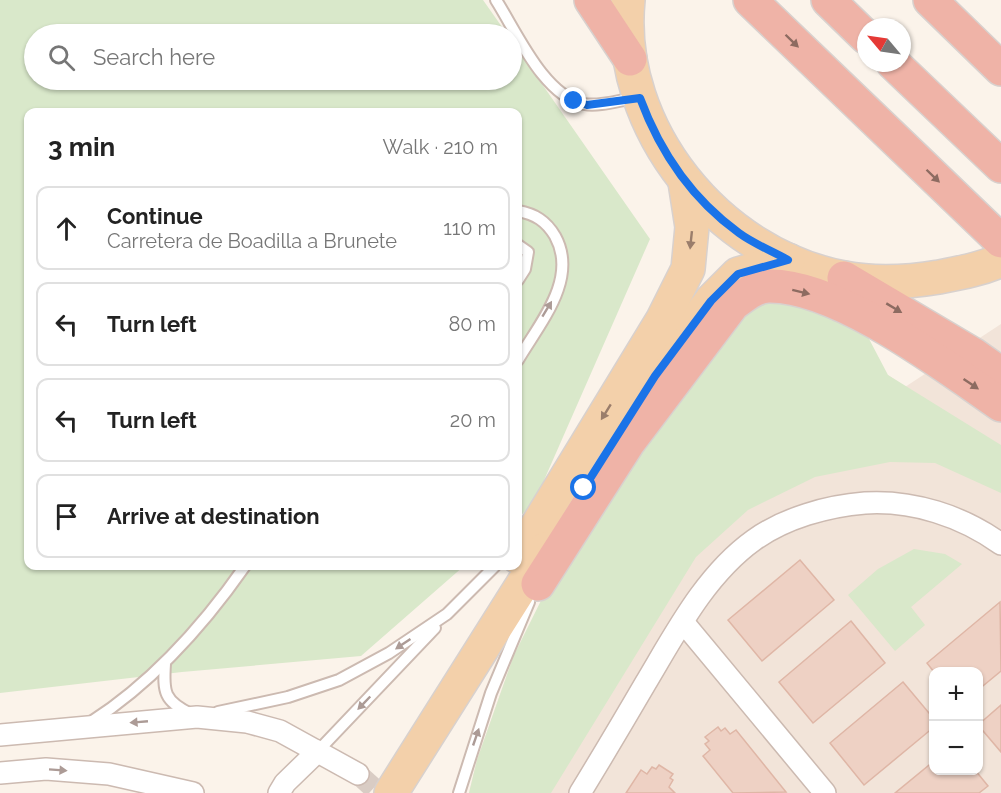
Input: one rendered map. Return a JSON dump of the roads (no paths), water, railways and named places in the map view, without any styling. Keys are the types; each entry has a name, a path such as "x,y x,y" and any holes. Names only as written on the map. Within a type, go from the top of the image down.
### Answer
{"highway":[{"path":"591,0 630,59"},
{"path":"750,0 1001,241"},
{"path":"828,0 857,28"},
{"path":"930,0 1001,69"},
{"path":"902,72 1001,166"},
{"path":"844,278 974,355 1001,374"},
{"path":"525,575 628,444 733,304 751,290 768,286 784,288 854,310 897,335 1001,405"}],"main road":[{"path":"628,0 630,59 640,98 651,126 685,182 713,212 741,234 788,260 844,278 909,282 963,272 1001,260"},
{"path":"522,547 528,532 663,319 688,269 692,227 685,182"},
{"path":"392,793 655,376 711,301 738,274 788,260"},
{"path":"368,784 525,575"}],"street":[{"path":"580,793 683,622 710,584 736,555 755,539 800,517 840,505 874,503 912,505 945,515 988,534 1001,544"},
{"path":"683,622 825,793"},
{"path":"0,735 197,717 247,722 280,731 318,751 368,784"},
{"path":"279,793 285,783 318,751"},
{"path":"0,773 46,769 109,774 193,793"}],"lane":[{"path":"496,0 511,24"},
{"path":"522,41 549,83 567,99 587,105 640,98"},
{"path":"522,212 531,213 549,225 557,240 564,269 556,295 522,353"},
{"path":"522,247 528,252 522,274"},
{"path":"459,793 504,660 525,575 578,499"},
{"path":"83,727 116,706 165,664 219,603 242,570"},
{"path":"318,751 491,570"},
{"path":"165,664 164,688 169,699 179,708 197,717 288,697 339,680 389,653 447,614"}],"tunnel":[{"path":"358,774 379,793"}]}
